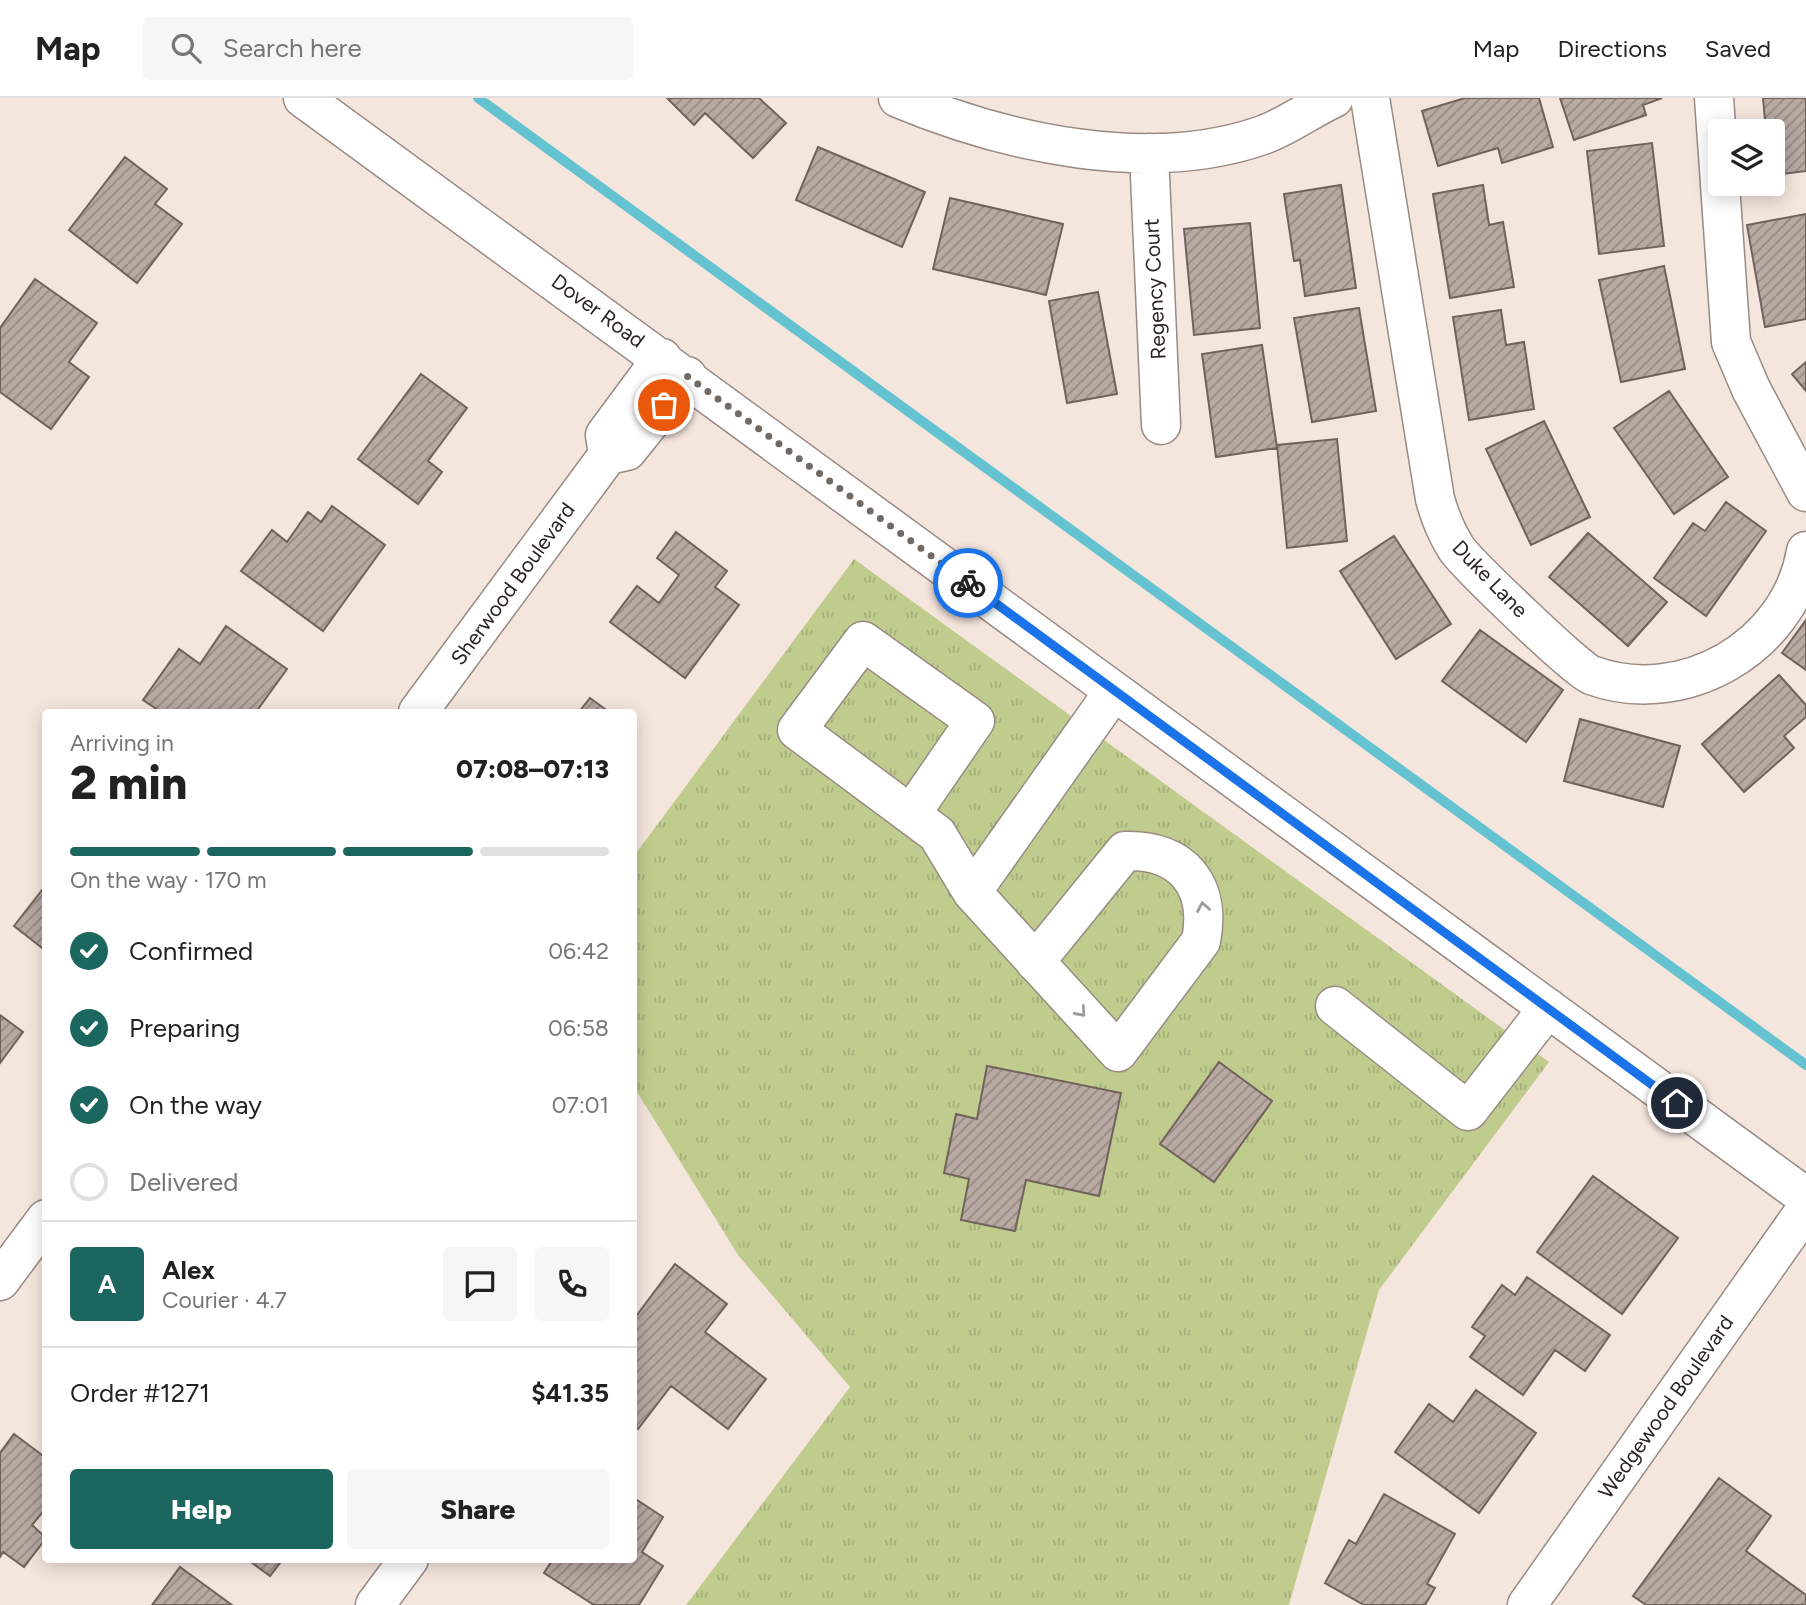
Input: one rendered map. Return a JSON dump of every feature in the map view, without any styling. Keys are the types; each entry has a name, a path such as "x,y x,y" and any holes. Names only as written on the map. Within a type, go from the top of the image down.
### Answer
{"street":[{"name":"Dover Road","path":"303,98 675,367 1806,1197"},
{"path":"898,98 932,112 1013,136 1068,146 1149,153 1215,148 1262,135 1334,98"},
{"name":"Duke Lane","path":"1370,98 1435,499 1443,526 1457,550 1476,571 1588,674 1613,682 1668,684 1720,667 1743,653 1764,634 1795,589 1806,551"},
{"path":"1714,98 1715,119"},
{"name":"Regency Court","path":"1149,153 1161,425"},
{"path":"1721,196 1731,342 1751,389 1806,492"},
{"name":"Sherwood Boulevard","path":"420,709 608,455 627,451 675,367"},
{"path":"911,814 975,721 863,641 797,730 937,834 972,892 1035,962 1118,1052 1201,941 1205,921 1203,901 1195,882 1182,866 1165,856 1145,850 1125,852 1035,962"},
{"path":"972,892 1114,691"},
{"path":"1335,1006 1468,1111 1548,1008"},
{"name":"Wedgewood Boulevard","path":"1527,1605 1806,1209"},
{"path":"0,1281 42,1224"},
{"path":"375,1605 406,1563"}],"green space":[{"path":"854,559 1549,1062 1379,1290 1289,1605 686,1605 850,1387 738,1255 637,1092 637,852"}],"building":[{"path":"667,98 759,98 786,123 753,158 705,113 694,125"},
{"path":"1465,98 1539,98 1553,147 1502,163 1498,148 1438,166 1422,111"},
{"path":"1560,98 1662,98 1643,105 1646,115 1574,140"},
{"path":"1763,98 1806,98 1806,171 1785,174 1785,119 1765,119"},
{"path":"1652,143 1664,246 1599,254 1587,151"},
{"path":"818,147 925,192 902,247 796,200"},
{"path":"125,157 167,189 155,204 182,224 137,283 69,230"},
{"path":"1341,185 1356,288 1305,296 1300,260 1294,261 1284,194"},
{"path":"1483,185 1489,225 1503,222 1514,287 1450,298 1433,194"},
{"path":"950,198 1063,224 1046,295 933,269"},
{"path":"1806,214 1806,319 1765,327 1747,225"},
{"path":"1250,223 1260,328 1194,335 1184,229"},
{"path":"1664,266 1685,369 1621,382 1599,280"},
{"path":"35,279 97,323 69,362 89,377 51,429 0,392 0,328"},
{"path":"1098,292 1117,394 1067,403 1049,301"},
{"path":"1359,308 1376,411 1312,422 1294,318"},
{"path":"1501,310 1506,345 1524,342 1534,409 1469,420 1453,317"},
{"path":"1262,345 1277,448 1216,457 1202,354"},
{"path":"1806,362 1806,391 1792,374"},
{"path":"421,374 467,408 428,461 442,472 418,504 358,459"},
{"path":"1669,391 1728,477 1674,514 1614,428"},
{"path":"1544,421 1590,517 1531,545 1486,449"},
{"path":"1337,439 1347,541 1287,548 1277,445"},
{"path":"1726,502 1766,531 1706,616 1654,578 1693,523 1705,531"},
{"path":"332,506 385,545 323,631 241,571 272,530 287,542 308,512 321,522"},
{"path":"676,532 727,571 715,587 739,605 685,678 610,622 637,586 659,603 679,575 657,558"},
{"path":"1588,533 1667,602 1628,646 1549,577"},
{"path":"1394,536 1451,624 1396,659 1340,571"},
{"path":"1806,620 1806,670 1782,653"},
{"path":"226,626 287,669 258,709 156,709 143,700 179,649 200,664"},
{"path":"1480,630 1563,690 1526,742 1442,681"},
{"path":"1779,675 1806,705 1806,717 1784,736 1794,748 1744,792 1702,744"},
{"path":"590,698 605,709 581,709"},
{"path":"1580,719 1680,746 1663,807 1564,781"},
{"path":"42,890 42,948 14,926"},
{"path":"0,1015 23,1032 0,1063"},
{"path":"1219,1062 1272,1101 1214,1182 1160,1144"},
{"path":"987,1066 1121,1093 1099,1196 1026,1180 1015,1231 961,1220 969,1179 944,1173 956,1114 977,1119"},
{"path":"1593,1176 1678,1238 1622,1314 1537,1252"},
{"path":"675,1264 727,1304 705,1332 766,1379 728,1429 671,1386 637,1428 637,1315"},
{"path":"1527,1277 1610,1335 1585,1371 1555,1350 1523,1395 1470,1357 1485,1336 1472,1327 1502,1285 1515,1295"},
{"path":"1476,1390 1536,1433 1479,1513 1395,1452 1429,1404 1453,1422"},
{"path":"14,1434 42,1455 42,1513 32,1525 42,1534 42,1543 24,1567 3,1552 0,1557 0,1453"},
{"path":"1719,1478 1771,1516 1746,1551 1806,1595 1806,1605 1646,1605 1633,1596"},
{"path":"1384,1494 1455,1534 1427,1584 1435,1588 1425,1605 1364,1605 1325,1583 1349,1540 1356,1544"},
{"path":"637,1500 663,1517 642,1552 663,1566 639,1605 594,1605 544,1573 550,1563 637,1563"},
{"path":"252,1563 280,1563 270,1576"},
{"path":"180,1567 232,1605 152,1605"}],"waterway":[{"path":"478,98 1806,1065"}],"way so far":[{"path":"664,405 687,376 968,583"}],"route":[{"path":"968,583 1677,1103"}]}
